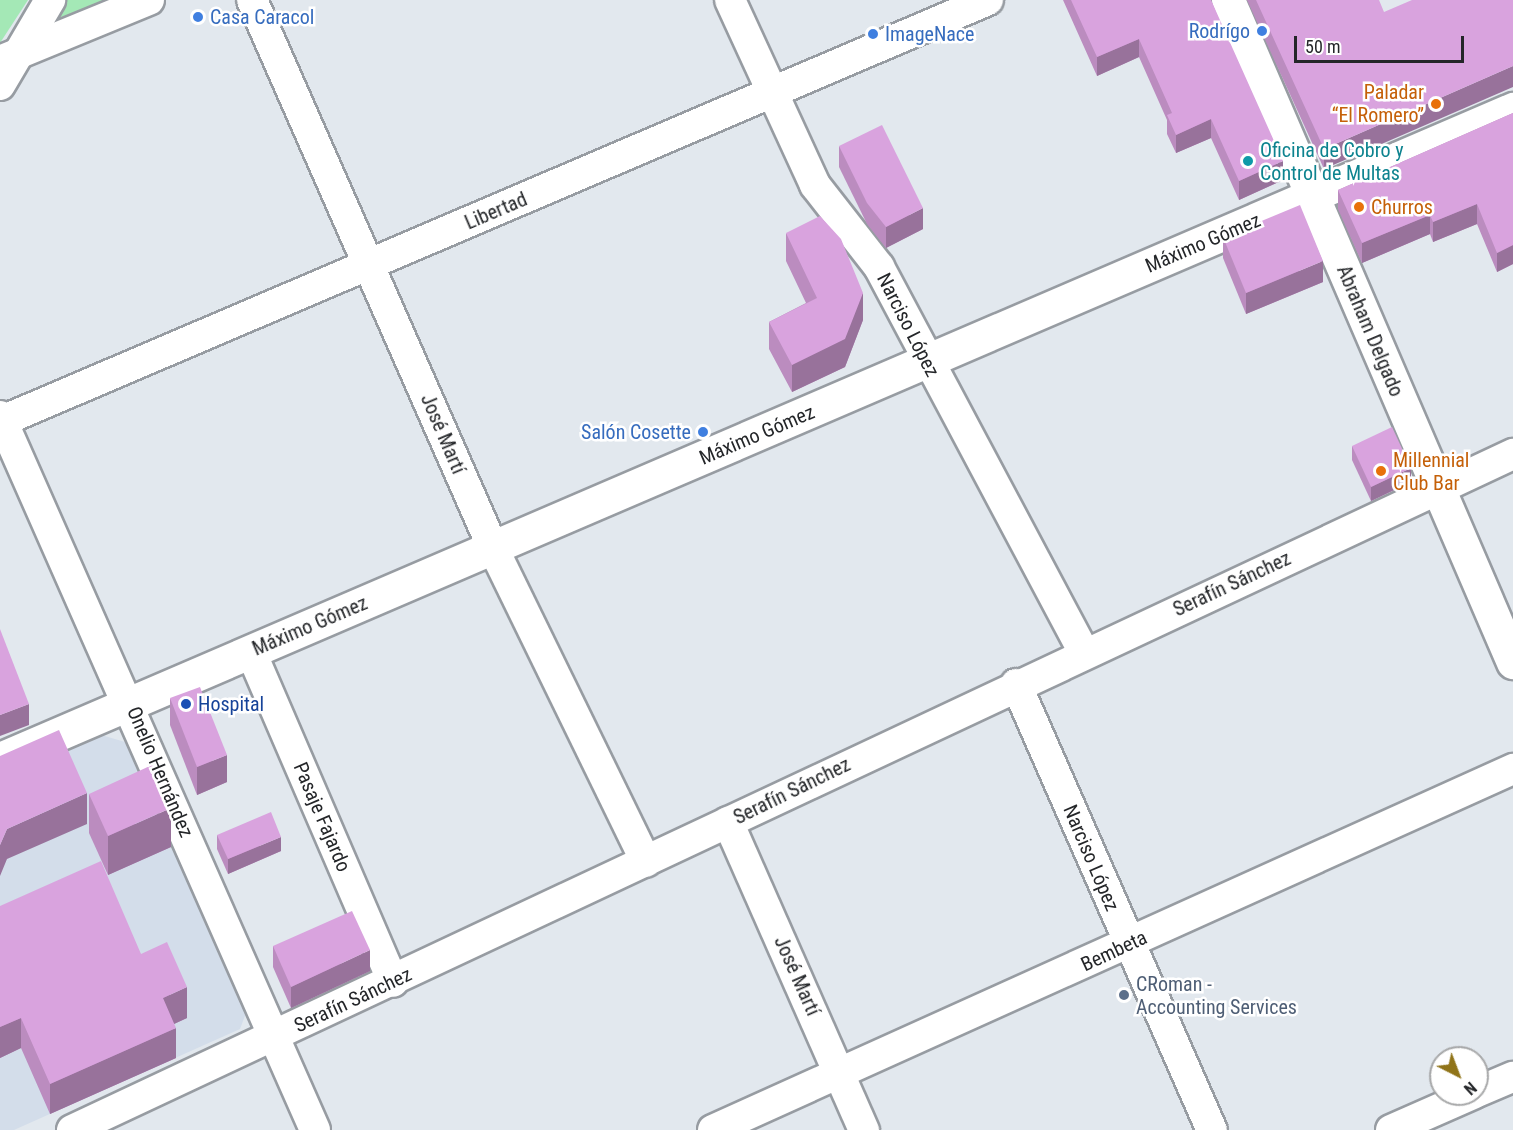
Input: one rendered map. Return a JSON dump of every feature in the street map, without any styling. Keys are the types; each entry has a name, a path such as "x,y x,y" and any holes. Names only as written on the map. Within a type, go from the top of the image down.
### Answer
{"main road":[{"name":"Abraham Delgado","path":"1228,0 1513,662"},
{"name":"Máximo Gómez","path":"0,759 1513,109"}],"street":[{"path":"0,85 8,58 50,0"},
{"path":"8,58 149,0"},
{"name":"José Martí","path":"252,0 493,548 646,862"},
{"name":"Narciso López","path":"730,0 815,185 879,267 926,362 1084,653"},
{"name":"Libertad","path":"1,418 370,264 988,0"},
{"name":"Onelio Hernández","path":"1,418 131,702 272,1037 315,1130"},
{"name":"Serafín Sánchez","path":"72,1130 393,982 1016,684 1513,454"},
{"name":"Pasaje Fajardo","path":"251,652 393,982"},
{"name":"Narciso López","path":"1016,684 1212,1130"},
{"name":"Bembeta","path":"713,1130 842,1076 1513,769"},
{"name":"José Martí","path":"728,822 864,1130"},
{"path":"1489,1087 1513,1077"},
{"path":"1391,1130 1445,1106"}],"shaded area":[{"path":"98,734 125,742 246,1013 240,1029 14,1130 0,1130 0,777"}],"green space":[{"path":"0,0 28,0 0,43"},
{"path":"66,0 114,0 49,28"}],"building":[{"path":"1071,0 1211,0 1283,161 1239,181 1211,119 1176,135 1167,115 1172,113 1139,39 1097,57"},
{"path":"1256,0 1379,0 1384,12 1412,0 1513,0 1513,66 1324,149"},
{"path":"1513,113 1513,245 1497,253 1477,204 1433,222 1430,215 1362,243 1338,190"},
{"path":"882,125 923,208 886,227 867,203 839,146"},
{"path":"1300,205 1323,261 1246,293 1223,237"},
{"path":"820,216 841,239 863,293 845,339 792,365 769,322 817,298 786,233"},
{"name":"Millennial Club Bar","path":"1392,427 1411,468 1371,487 1352,446"},
{"path":"0,629 29,704 0,715"},
{"path":"200,687 227,755 197,767 170,698"},
{"path":"59,730 87,793 7,829 0,845 0,756"},
{"path":"152,765 171,808 108,836 89,794"},
{"path":"271,812 281,837 228,859 217,835"},
{"path":"101,861 141,954 167,942 187,987 163,998 176,1028 50,1084 21,1018 0,1027 0,906"},
{"path":"352,911 370,950 291,987 273,946"}],"place":[{"name":"Casa Caracol","path":"198,17"},
{"name":"Rodrígo","path":"1262,31"},
{"name":"ImageNace","path":"873,34"},
{"name":"Paladar “El Romero”","path":"1436,104"},
{"name":"Oficina de Cobro y Control de Multas","path":"1248,161"},
{"name":"Churros","path":"1359,207"},
{"name":"Salón Cosette","path":"703,432"},
{"name":"Millennial Club Bar","path":"1381,471"},
{"name":"Hospital","path":"186,704"},
{"name":"CRoman - Accounting Services","path":"1124,995"}]}
